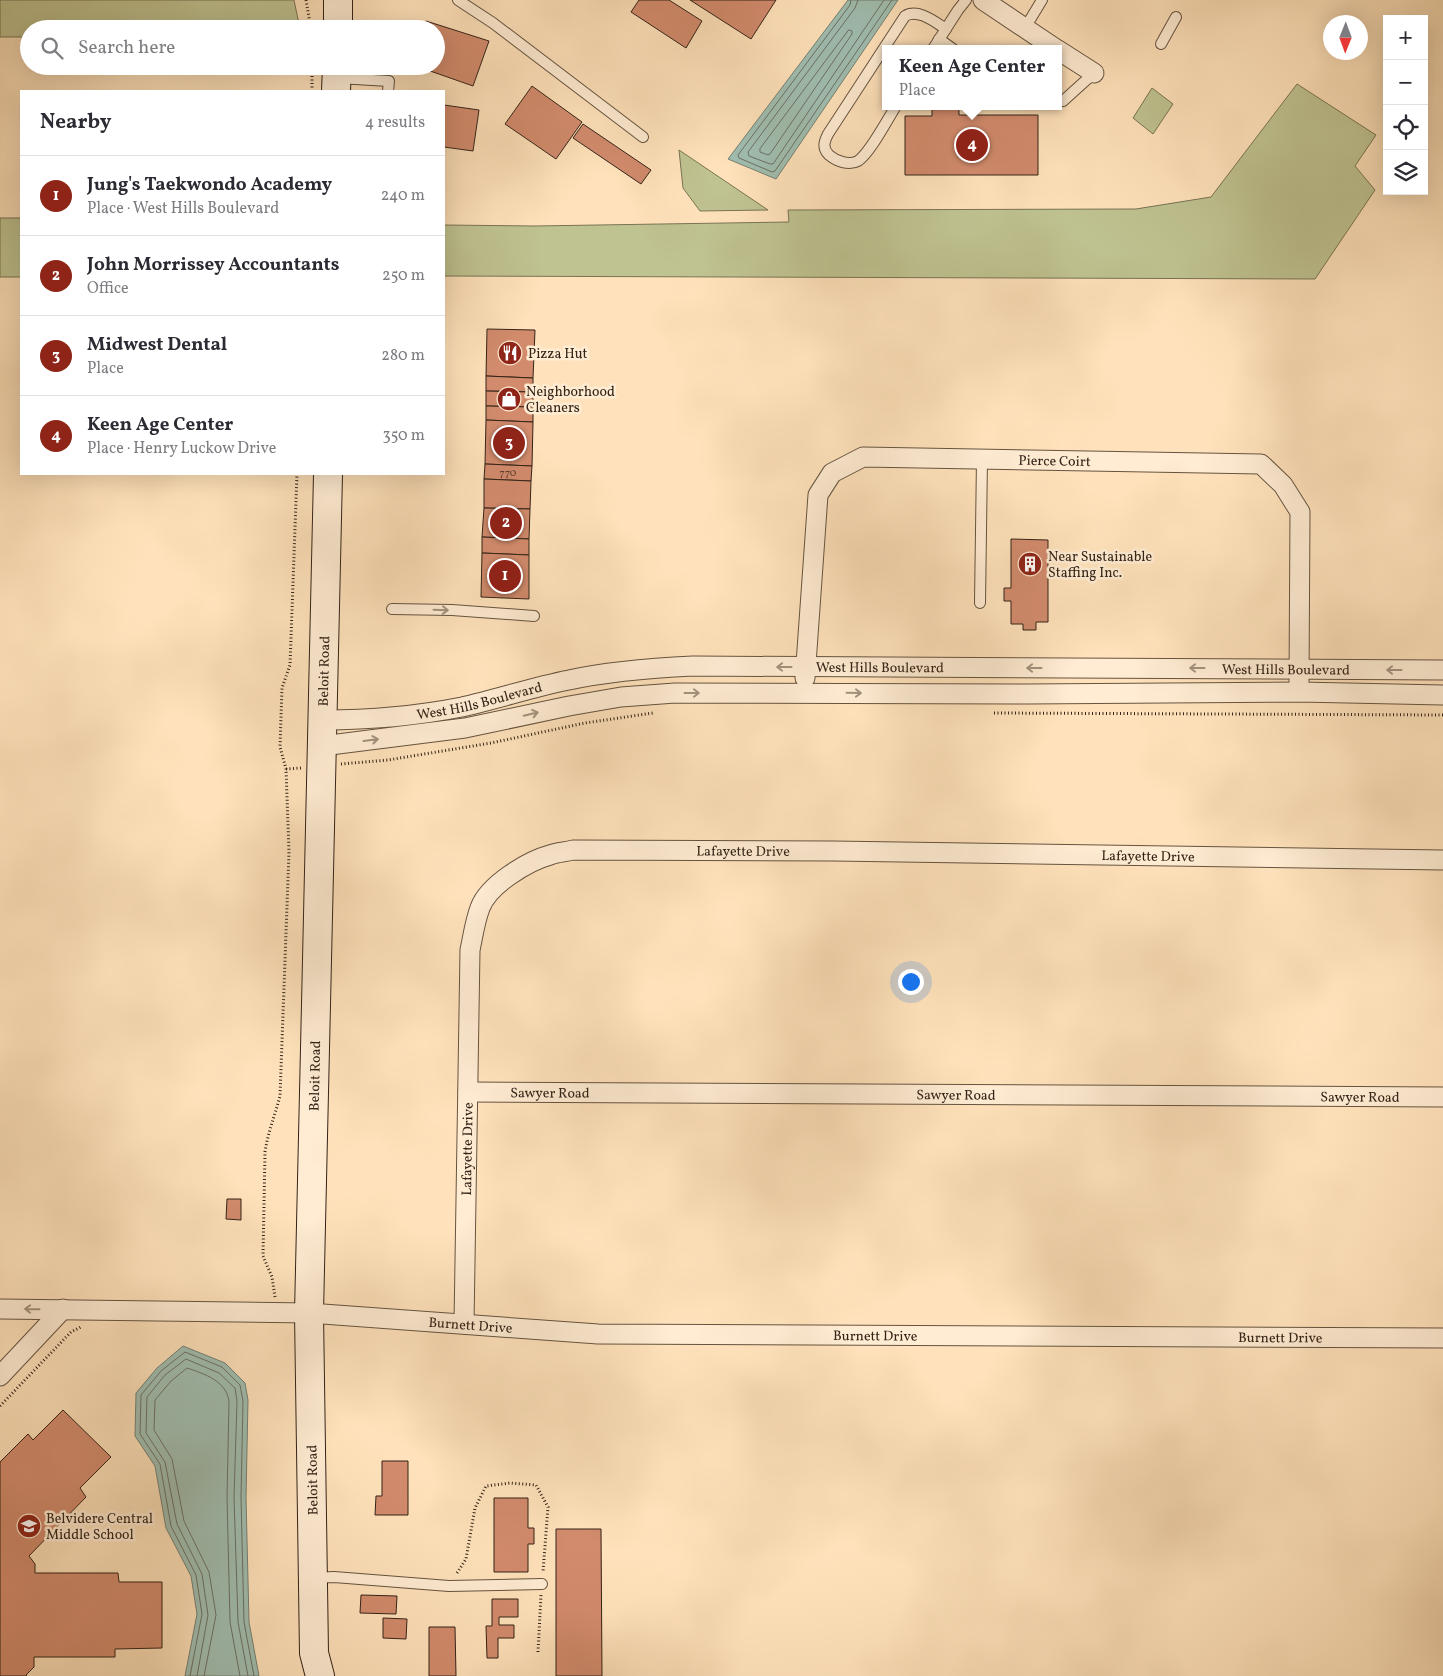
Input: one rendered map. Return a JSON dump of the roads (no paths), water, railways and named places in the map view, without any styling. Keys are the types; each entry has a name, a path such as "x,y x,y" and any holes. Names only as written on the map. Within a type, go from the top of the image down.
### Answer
{"main road":[{"path":"338,0 338,20"},
{"name":"Beloit Road","path":"320,1676 314,1653 310,1313 328,475"}],"street":[{"path":"983,0 1051,45"},
{"path":"1062,52 1094,73"},
{"name":"Pierce Coirt","path":"804,692 818,495 832,473 863,458 1261,464 1283,485 1300,512 1299,692"},
{"name":"West Hills Boulevard","path":"322,744 365,720 416,715 463,707 568,680 643,669 693,666 1443,670"},
{"name":"West Hills Boulevard","path":"322,744 465,728 621,697 675,693 1027,694 1299,692 1443,694"},
{"name":"Lafayette Drive","path":"464,1324 470,950 480,906 492,889 529,863 550,854 573,850 823,851 1443,860"},
{"name":"Sawyer Road","path":"468,1092 1443,1097"},
{"name":"Burnett Drive","path":"0,1308 310,1313 598,1334 1443,1338"},
{"path":"0,1376 63,1309"}],"lane":[{"path":"458,0 493,23 643,137"},
{"path":"935,45 966,0"},
{"path":"1025,28 1042,0"},
{"path":"887,45 910,13 919,14 946,29"},
{"path":"1161,44 1176,18"},
{"path":"939,39 947,45"},
{"path":"882,52 828,134 824,144 825,151 835,160 849,163 856,162 865,155 893,110"},
{"path":"1062,101 1094,73"},
{"path":"330,75 389,81 388,90"},
{"path":"980,604 982,459"},
{"path":"392,609 452,610 534,616"},
{"path":"313,1578 449,1586 542,1584"}],"water":[{"path":"848,0 898,0 776,179 728,159"},
{"path":"183,1346 225,1363 245,1383 248,1400 246,1497 249,1622 259,1676 185,1676 197,1614 191,1576 166,1528 155,1466 135,1436 136,1393 157,1368"}],"place":[{"name":"Keen Age Center","path":"972,145"},
{"name":"Pizza Hut","path":"510,353"},
{"name":"Neighborhood Cleaners","path":"509,399"},
{"name":"Midwest Dental","path":"509,443"},
{"name":"John Morrissey Accountants","path":"506,523"},
{"name":"Near Sustainable Staffing Inc.","path":"1030,564"},
{"name":"Jung's Taekwondo Academy","path":"505,576"},
{"name":"Belvidere Central Middle School","path":"29,1526"}]}
